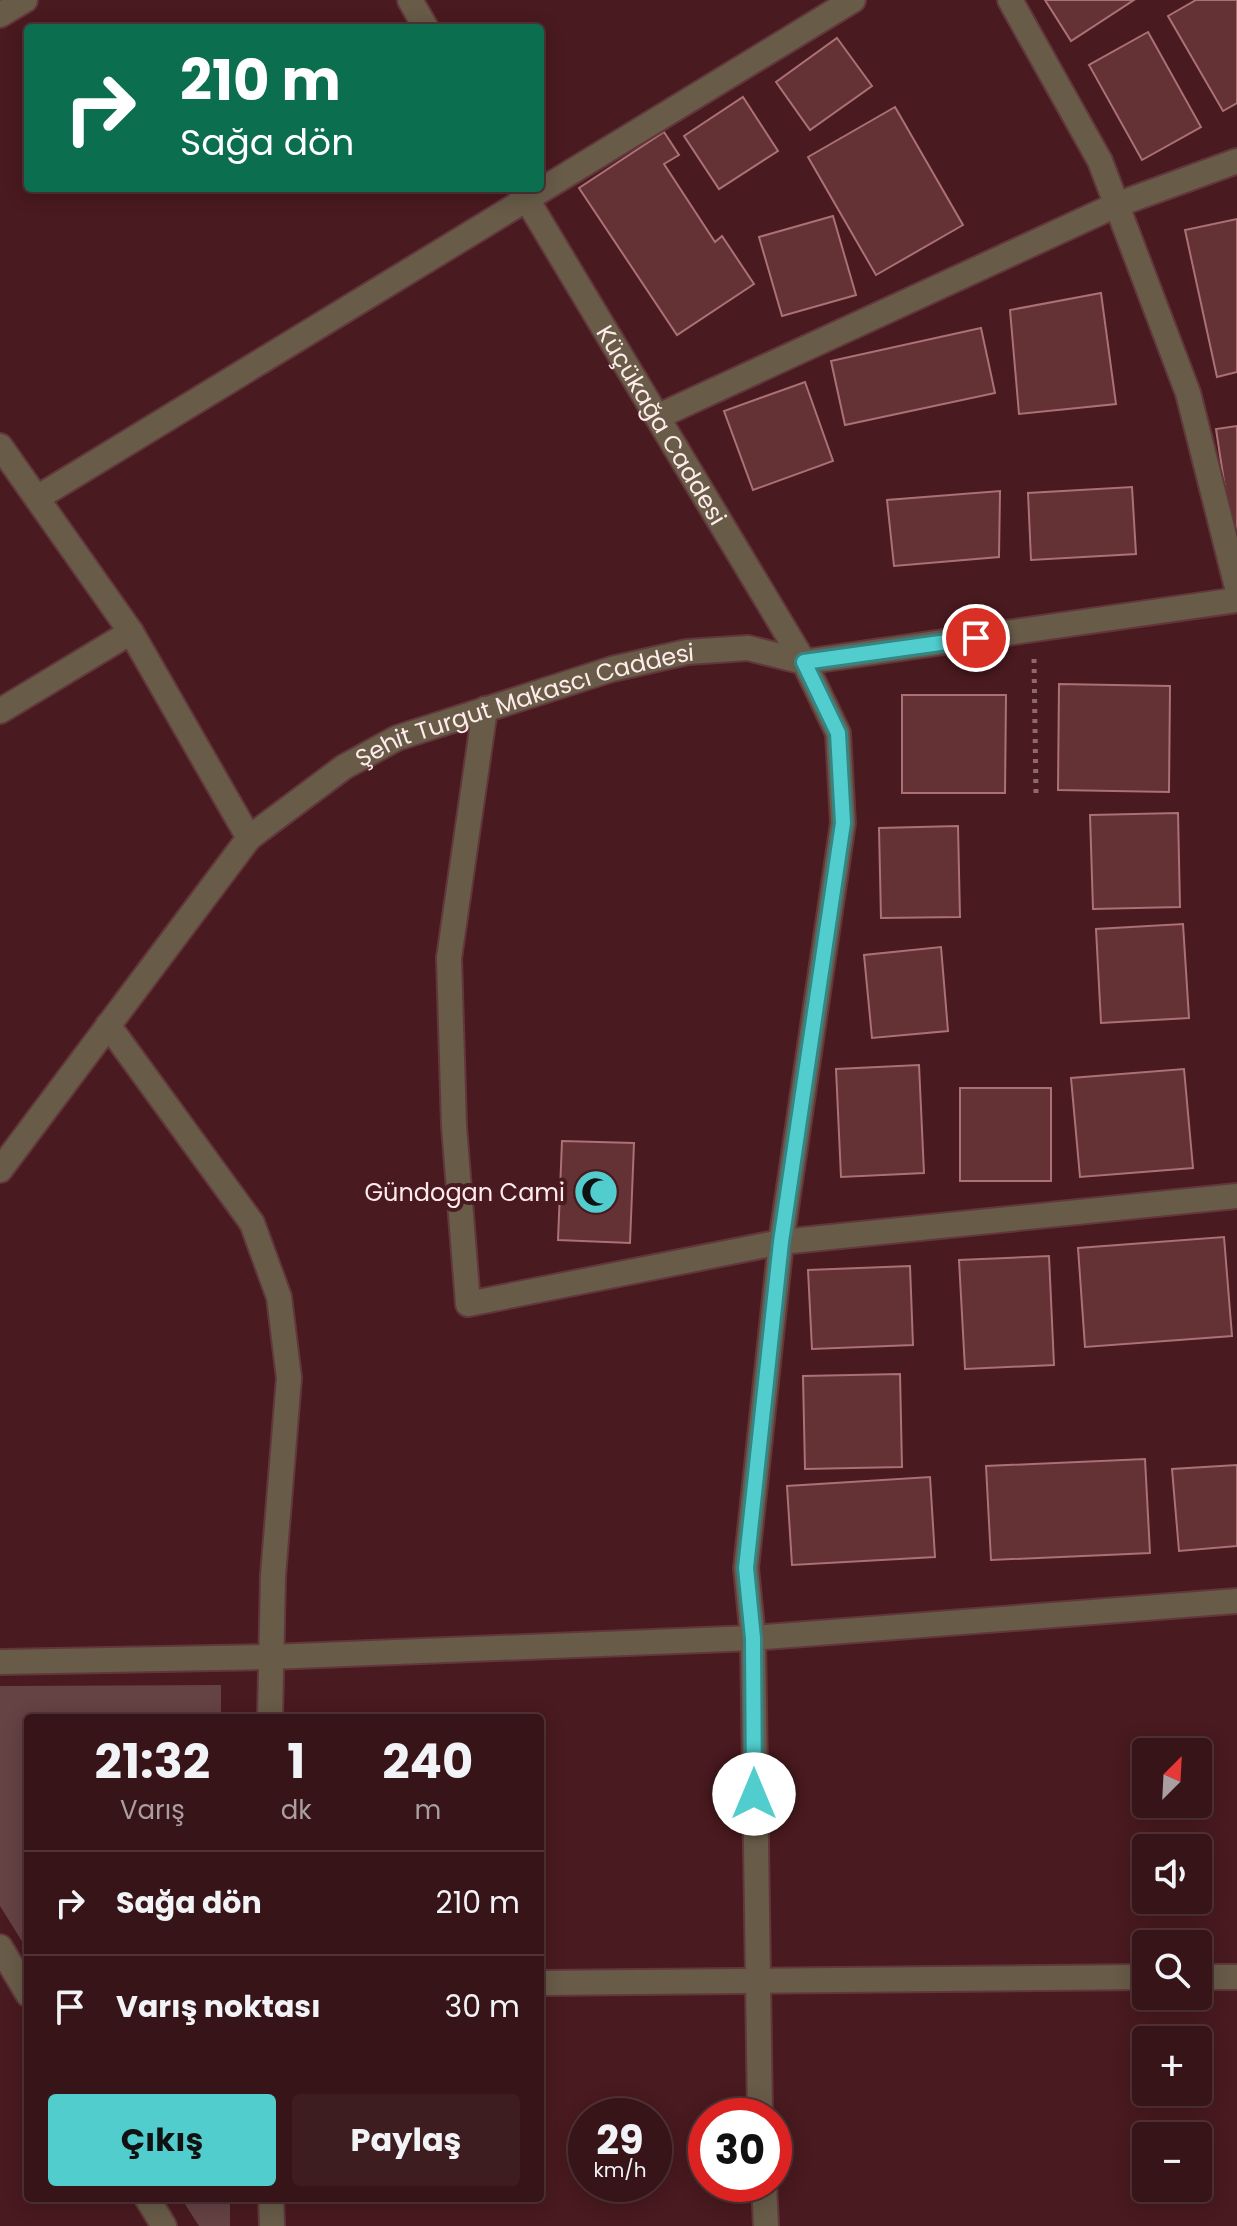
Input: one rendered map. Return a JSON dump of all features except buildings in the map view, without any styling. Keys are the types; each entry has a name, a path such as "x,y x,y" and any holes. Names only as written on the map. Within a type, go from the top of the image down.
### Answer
{"street":[{"path":"0,15 25,0"},
{"path":"410,0 424,24"},
{"path":"544,182 853,0"},
{"path":"1010,0 1100,161 1188,393 1237,587"},
{"path":"659,416 1116,205 1237,161"},
{"path":"37,498 523,194"},
{"name":"Küçükağa Caddesi","path":"523,194 804,662 838,733 843,823 781,1242 746,1568 753,1638 759,2098"},
{"path":"0,446 131,632 249,838"},
{"name":"Şehit Turgut Makascı Caddesi","path":"0,1170 249,838 344,767 397,738 612,669 687,652 748,648 804,662 1237,600"},
{"path":"0,711 131,632"},
{"path":"485,709 449,958 454,1126 468,1304 781,1242 1237,1196"},
{"path":"108,1025 252,1223 279,1297 289,1378 270,1657 270,1714"},
{"path":"0,1662 270,1657 753,1638 1237,1601"},
{"path":"0,1947 24,1987"},
{"path":"544,1983 1132,1977"},
{"path":"1212,1977 1237,1977"},
{"path":"149,2202 164,2226"},
{"path":"271,2202 272,2226"},
{"path":"765,2202 766,2226"}],"path":[{"path":"1034,630 1036,795"}],"shaded area":[{"path":"221,1685 221,1714 24,1714 24,1945 0,1906 0,1686"},
{"path":"184,2202 230,2202 230,2226 199,2226"}],"place":[{"name":"Gündogan Cami","path":"596,1192"}],"route":[{"path":"754,1794 753,1638 746,1568 781,1242 843,823 838,733 804,662 976,638"}]}
